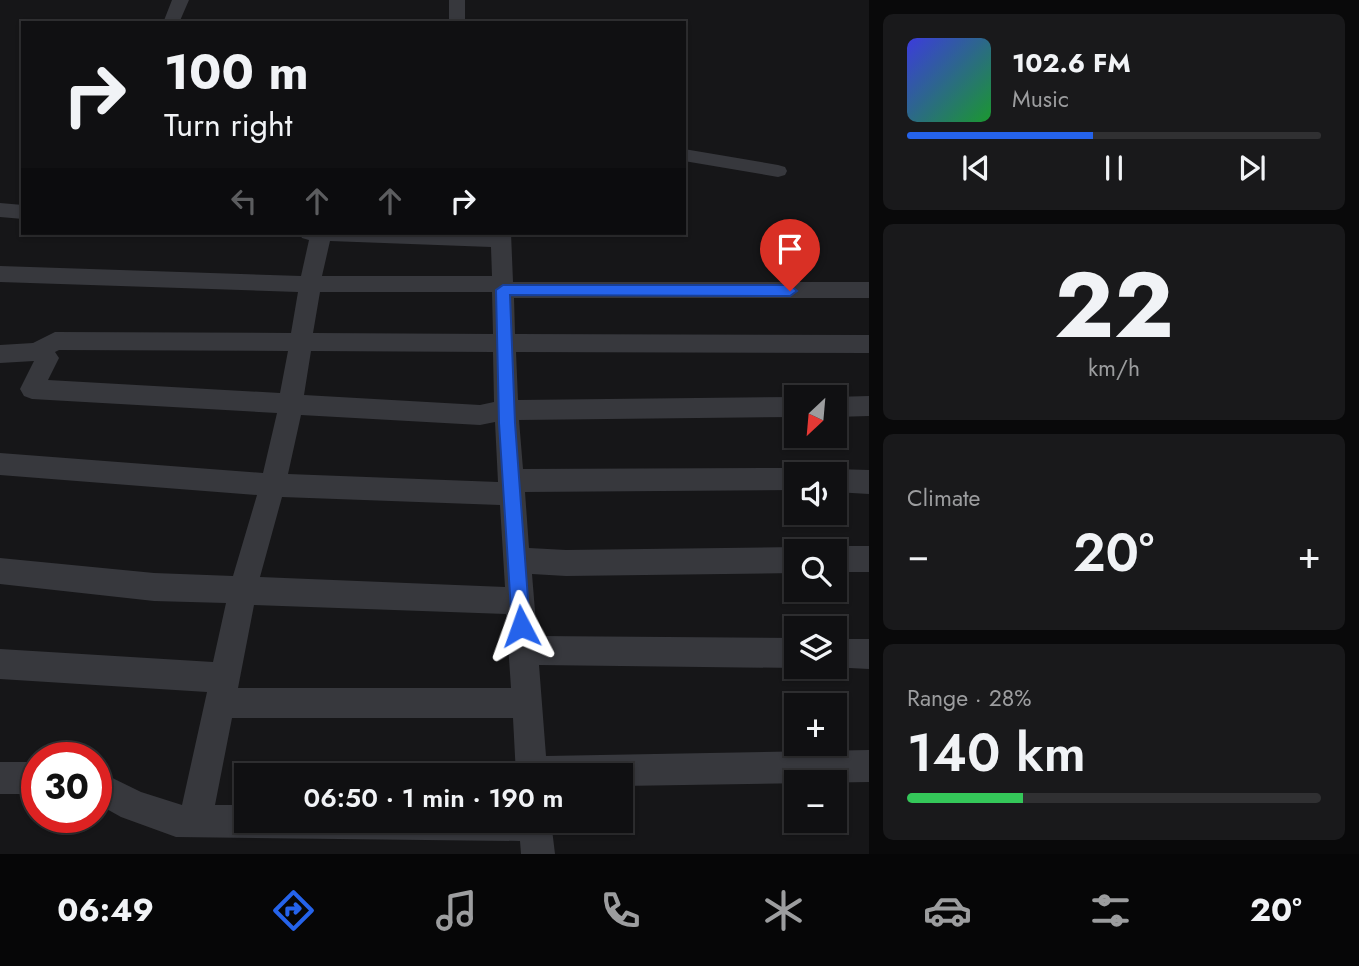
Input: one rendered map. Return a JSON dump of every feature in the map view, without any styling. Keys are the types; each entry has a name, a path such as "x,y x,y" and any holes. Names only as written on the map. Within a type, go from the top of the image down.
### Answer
{"street":[{"path":"172,21 181,0"},
{"path":"457,0 457,21"},
{"path":"686,155 778,172"},
{"path":"0,210 21,212"},
{"path":"195,822 243,590 284,444 310,284 322,235"},
{"path":"441,235 501,236 506,410 531,763"},
{"path":"0,274 310,284 869,291"},
{"path":"0,354 37,352 55,341 869,344"},
{"path":"37,352 47,358 32,389 481,415 506,410 784,407"},
{"path":"847,407 869,406"},
{"path":"0,464 274,485 511,487 784,480"},
{"path":"847,481 869,481"},
{"path":"847,559 869,559"},
{"path":"516,560 566,563 784,560"},
{"path":"0,571 154,587 519,601"},
{"path":"523,650 784,653"},
{"path":"847,654 869,654"},
{"path":"0,664 222,691 527,703"},
{"path":"633,772 869,766"},
{"path":"0,778 21,778"},
{"path":"112,794 176,821 234,823"}],"route":[{"path":"521,626 507,423 503,290 790,291"}]}
